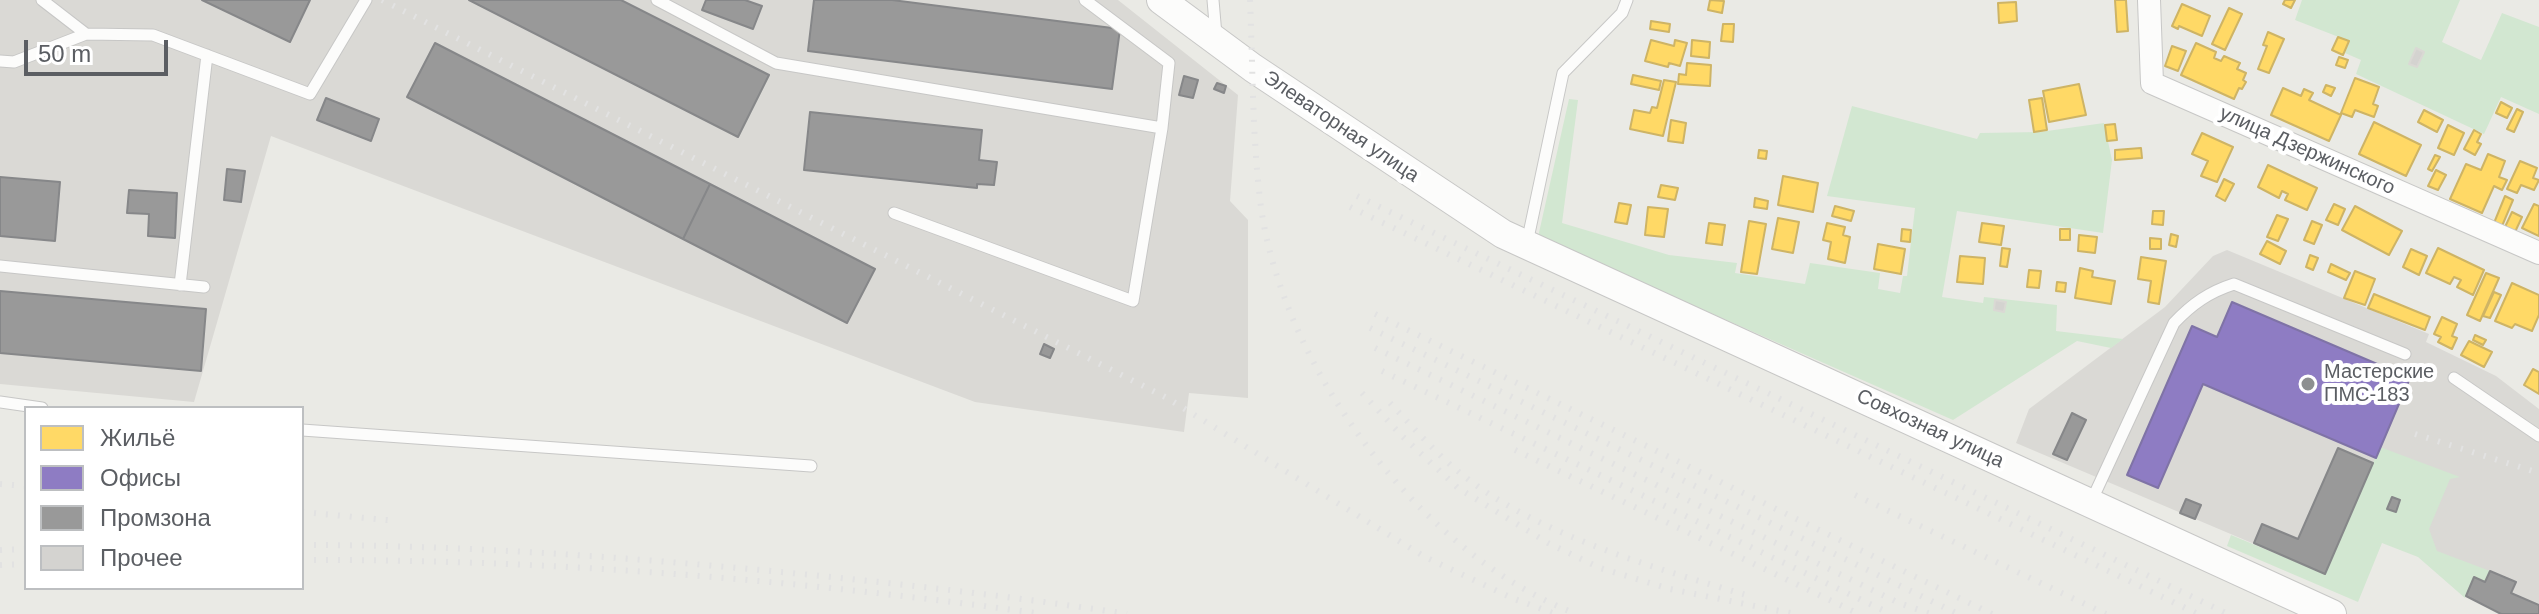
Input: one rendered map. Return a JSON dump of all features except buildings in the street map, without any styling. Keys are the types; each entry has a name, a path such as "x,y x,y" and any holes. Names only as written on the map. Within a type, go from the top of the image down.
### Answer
{"street":[{"name":"Элеваторная улица","path":"1161,0 1217,42 1484,224 1527,245"},
{"name":"улица Дзержинского","path":"2149,0 2152,83 2539,253"},
{"name":"Совхозная улица","path":"1527,245 2332,614"}],"lane":[{"path":"42,0 86,34"},
{"path":"0,61 14,62 86,34 153,35 310,94 366,0"},
{"path":"657,0 776,63 1162,128"},
{"path":"894,213 1133,301 1162,128 1169,63 1085,0"},
{"path":"1213,0 1217,42"},
{"path":"1527,245 1563,73 1622,13 1627,0"},
{"path":"180,285 207,55"},
{"path":"0,266 204,287"},
{"path":"2091,502 2174,323 2213,291 2234,284 2405,354"},
{"path":"2454,378 2539,436"},
{"path":"0,402 28,406"},
{"path":"304,430 811,466"}],"shaded area":[{"path":"0,0 1118,0 1238,95 1230,201 1248,220 1248,398 1189,393 1184,432 975,402 271,136 194,402 0,384"},
{"path":"2227,250 2429,334 2426,342 2496,376 2539,409 2539,614 2502,612 2466,596 2467,593 2356,505 2325,574 2016,443 2029,409 2165,307 2213,256"}],"green space":[{"path":"2302,0 2460,0 2442,42 2481,60 2502,13 2539,27 2539,114 2501,97 2484,134 2356,74 2361,60 2345,53 2349,41 2295,20"},
{"path":"1569,99 1578,100 1562,223 1669,255 1737,263 1735,273 1805,284 1810,263 1880,273 1878,289 1900,293 1903,276 1907,276 1915,208 1827,196 1852,106 1977,139 1980,133 2040,132 2104,123 2112,160 2103,233 1957,211 1942,297 1983,303 1984,297 2057,305 2056,331 2123,339 2111,348 2077,341 1953,420 1538,237"},
{"path":"2380,447 2460,477 2450,479 2429,529 2437,551 2490,571 2485,582 2474,577 2465,598 2418,557 2382,543 2358,602 2227,546 2231,535 2325,574"}],"railway":[{"path":"382,0 1167,398 1425,557 1512,598 1555,614"},
{"path":"1250,0 1254,130 1261,207 1275,268 1298,330 1330,392 1370,450 1415,503 1466,549 1520,587 1577,614"},
{"path":"1357,196 2228,614"},
{"path":"1350,207 2198,614"},
{"path":"1375,314 1992,614"},
{"path":"1370,328 1958,614"},
{"path":"1375,348 1899,603 1931,614"},
{"path":"1382,371 1891,614"},
{"path":"1362,393 1402,436 1458,488 1548,543 1600,568 1670,589 1795,614"},
{"path":"1390,403 1454,468 1526,516 1599,548 1746,595"},
{"path":"2415,434 2539,473"},
{"path":"1515,450 1859,614"},
{"path":"0,484 24,486"},
{"path":"1855,495 2106,614"},
{"path":"304,512 397,521"},
{"path":"304,545 474,549 704,565 944,589 1127,614"},
{"path":"0,550 24,549"},
{"path":"304,560 488,563 673,574 859,591 1043,614"},
{"path":"0,565 24,564"}],"place":[{"name":"Мастерские ПМС-183","path":"2308,384"}]}
